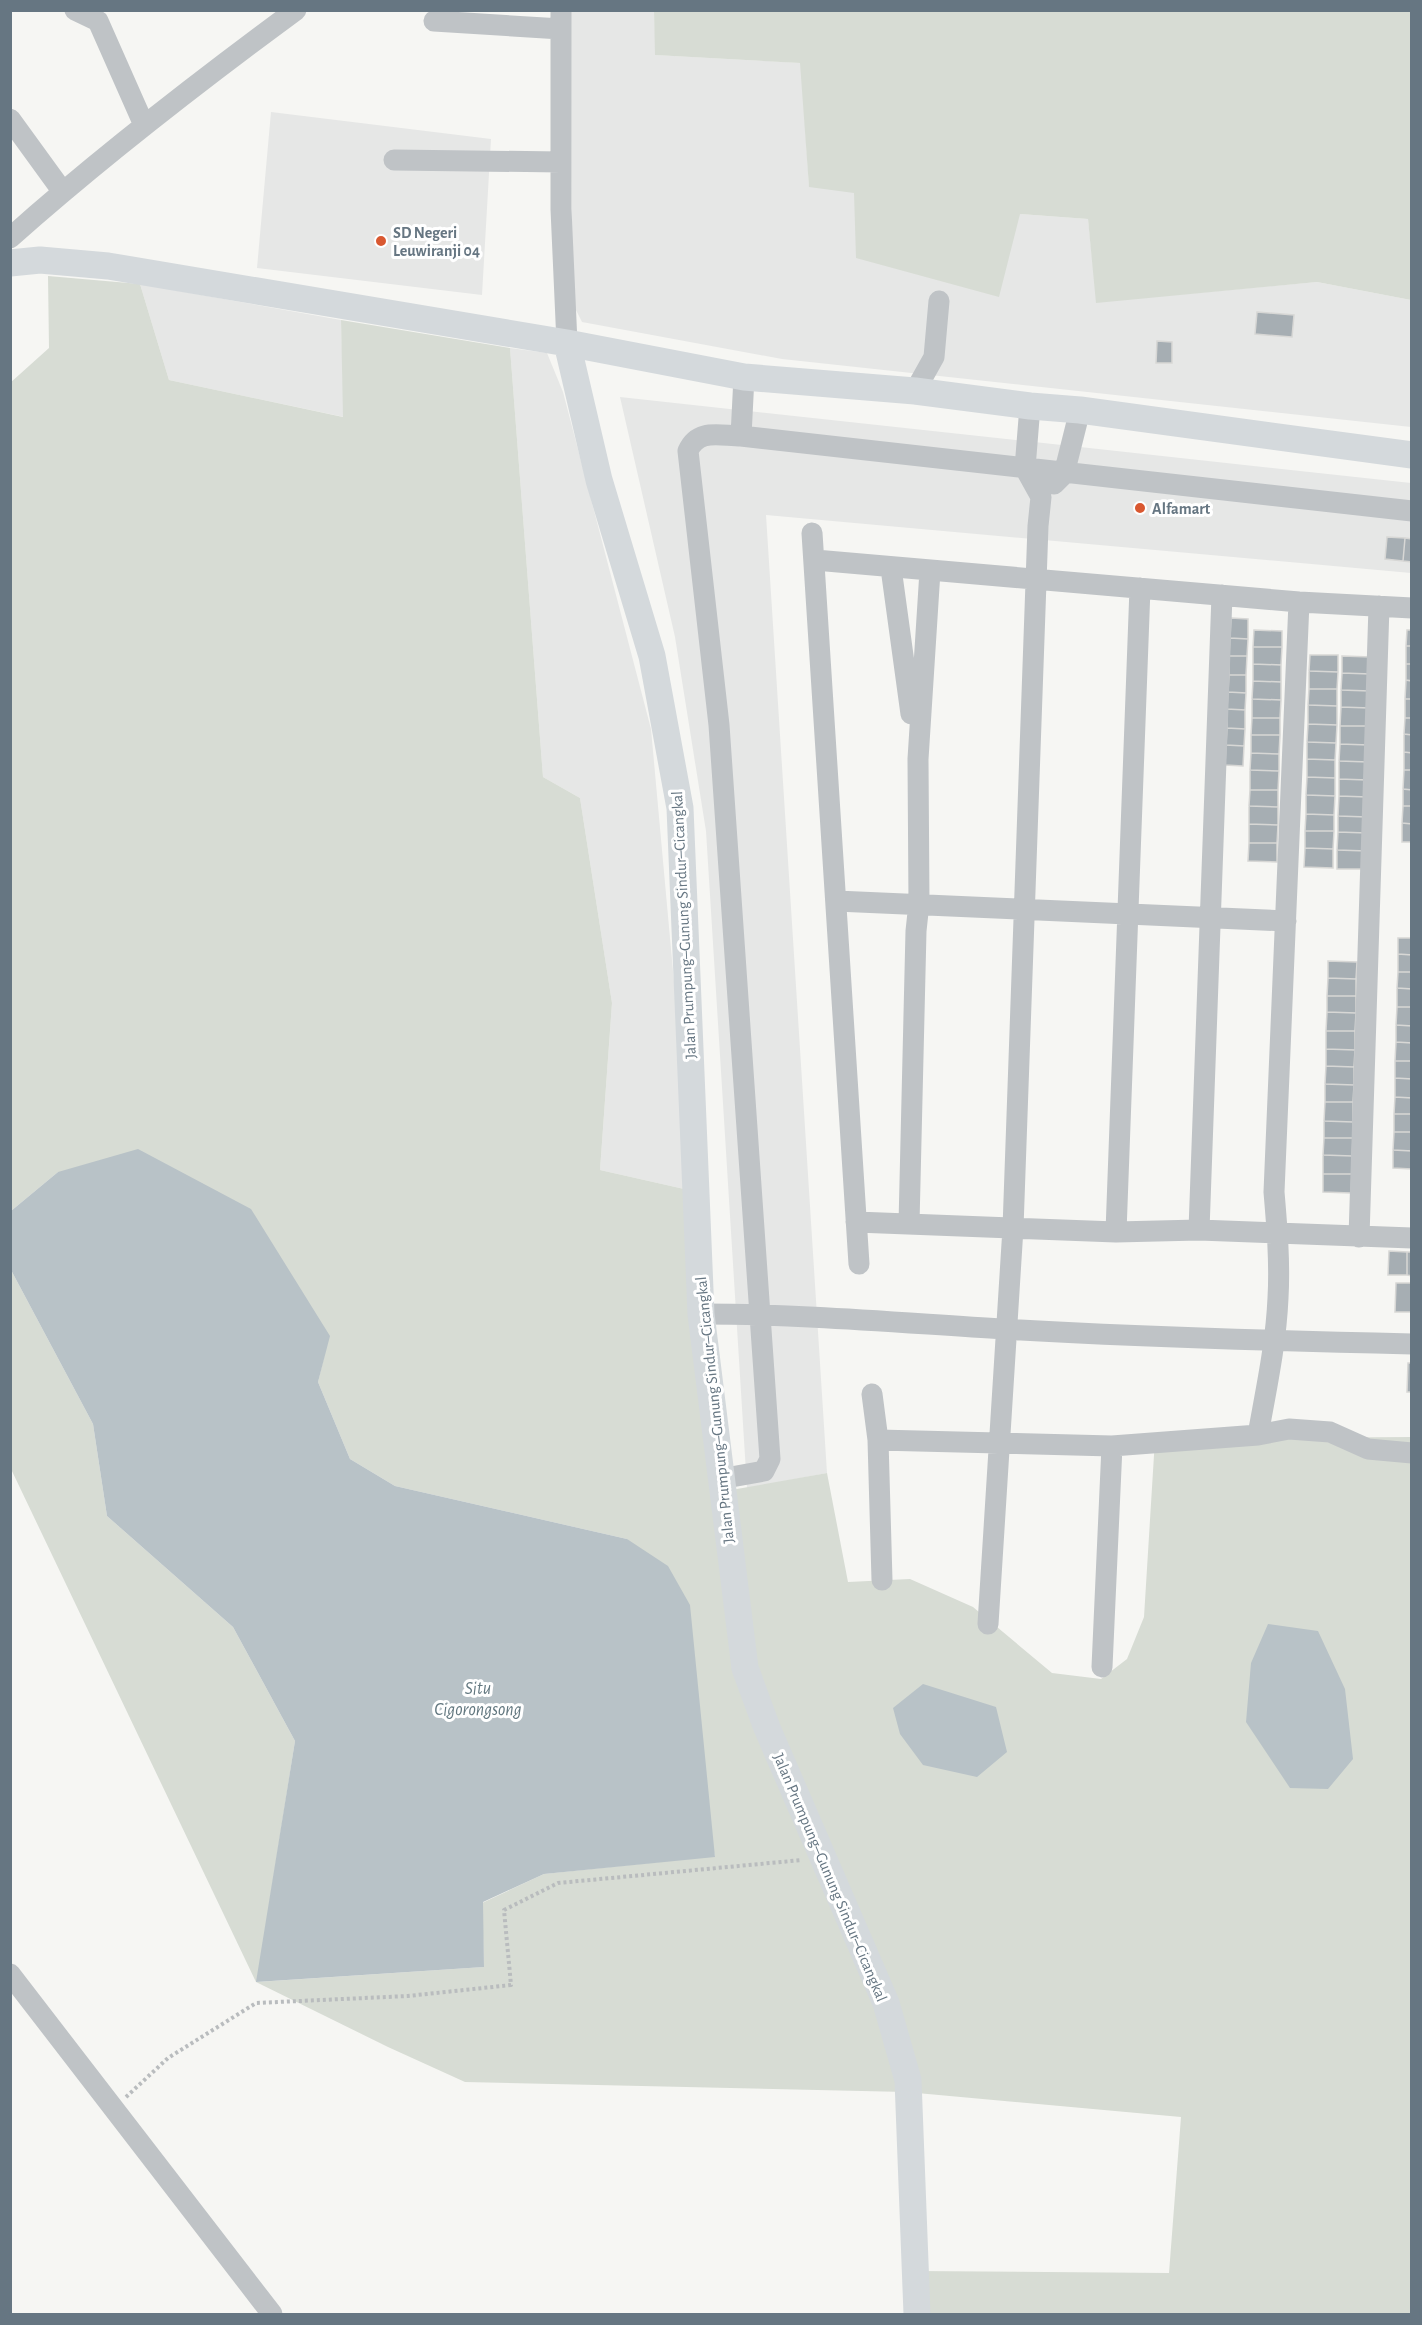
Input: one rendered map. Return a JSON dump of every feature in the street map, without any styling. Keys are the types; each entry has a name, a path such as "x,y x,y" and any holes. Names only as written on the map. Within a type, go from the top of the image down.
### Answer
{"main road":[{"path":"10,263 40,260 108,266 567,343 744,377 915,391 1080,410 1412,455"},
{"name":"Jalan Prumpung–Gunung Sindur–Cicangkal","path":"567,343 599,480 652,656 680,808 701,1314 745,1668 766,1728 886,2002 908,2080 918,2314"}],"street":[{"path":"75,10 98,21 144,125"},
{"path":"10,238 144,125 286,14"},
{"path":"434,21 561,20 561,208 567,343"},
{"path":"10,119 63,192"},
{"path":"394,160 561,162"},
{"path":"915,391 934,357 939,301"},
{"path":"741,436 744,377"},
{"path":"988,1624 1013,1228 1041,498 1025,468 1030,406"},
{"path":"1041,498 1064,474 1080,410"},
{"path":"720,1479 764,1471 770,1459 719,725 688,451 693,440 700,436 741,436 1064,474 1412,511"},
{"path":"812,533 859,1264"},
{"path":"814,560 1299,602 1412,608"},
{"path":"891,568 918,759"},
{"path":"909,1224 916,931 919,903 918,759 930,571"},
{"path":"1116,1232 1140,588"},
{"path":"1199,1230 1222,595"},
{"path":"1258,1435 1274,1341 1278,1297 1274,1192 1299,602"},
{"path":"1359,1236 1379,606"},
{"path":"836,902 919,903 1286,921"},
{"path":"856,1222 1116,1232 1199,1230 1412,1238"},
{"path":"701,1314 760,1314 1007,1329 1274,1341 1412,1344"},
{"path":"873,1394 878,1440 882,1580"},
{"path":"878,1440 1112,1446 1258,1435 1289,1429 1330,1432 1368,1449 1412,1453"},
{"path":"1102,1667 1112,1446"},
{"path":"10,1974 272,2314"}],"path":[{"path":"113,2109 168,2058 256,2003 408,1996 511,1985 504,1910 558,1883 823,1858"}],"shaded area":[{"path":"571,11 654,11 656,55 801,63 809,186 1020,214 1088,219 1097,302 1317,282 1411,300 1411,427 782,359 582,322 572,302"},
{"path":"654,11 1411,11 1411,300 1317,282 1096,303 1088,219 1020,214 999,297 856,258 854,193 809,187 800,63 655,55"},
{"path":"271,112 491,139 482,295 257,268"},
{"path":"48,276 140,284 169,380 343,417 341,320 510,348 543,777 580,798 612,1003 600,1170 693,1191 714,1493 827,1473 848,1582 910,1579 973,1607 1052,1673 1101,1679 1127,1659 1144,1617 1155,1439 1411,1437 1411,2314 916,2314 914,2271 1169,2273 1181,2117 906,2092 465,2082 256,1982 11,1469 11,1270 93,1424 107,1516 233,1627 295,1741 257,1982 484,1967 482,1903 544,1874 715,1856 627,1539 395,1486 350,1459 318,1382 329,1336 58,1172 11,1211 10,383 49,348"},
{"path":"140,284 341,320 344,417 169,380"},
{"path":"510,348 547,353 563,392 651,729 693,1191 600,1170 612,1003 580,798 543,777"},
{"path":"620,397 1411,483 1411,573 766,515 827,1473 747,1488 706,831 675,637"}],"water":[{"name":"Situ Cigorongsong","path":"138,1149 251,1209 330,1336 318,1382 350,1459 395,1486 627,1539 668,1566 690,1605 715,1857 544,1874 483,1902 484,1967 256,1982 295,1741 233,1627 107,1516 93,1424 11,1270 11,1211 58,1172"},
{"path":"1268,1624 1318,1631 1345,1689 1353,1759 1328,1789 1290,1788 1246,1722 1251,1663"},
{"path":"923,1684 996,1707 1007,1752 977,1777 923,1765 900,1734 893,1708"}],"building":[{"path":"1257,312 1294,315 1292,337 1255,334"},
{"path":"1157,341 1172,342 1172,363 1156,363"},
{"path":"1387,537 1405,538 1403,561 1385,559"},
{"path":"1405,538 1412,539 1412,562 1403,561"},
{"path":"1231,618 1248,619 1248,639 1230,638"},
{"path":"1254,630 1282,631 1282,647 1253,647"},
{"path":"1407,630 1412,630 1412,646 1406,646"},
{"path":"1230,638 1248,639 1247,656 1229,656"},
{"path":"1406,646 1412,646 1412,664 1406,664"},
{"path":"1253,647 1282,647 1281,665 1253,664"},
{"path":"1310,655 1338,655 1338,672 1309,671"},
{"path":"1229,656 1247,656 1246,675 1229,675"},
{"path":"1342,656 1371,657 1370,674 1342,673"},
{"path":"1253,664 1281,665 1281,682 1253,681"},
{"path":"1406,664 1412,664 1412,681 1406,680"},
{"path":"1309,671 1338,672 1337,689 1309,689"},
{"path":"1342,673 1370,674 1369,691 1341,690"},
{"path":"1229,675 1246,675 1246,693 1228,692"},
{"path":"1406,680 1412,681 1412,699 1405,699"},
{"path":"1253,681 1281,682 1281,700 1252,699"},
{"path":"1309,689 1337,689 1337,706 1308,705"},
{"path":"1341,690 1369,691 1369,708 1341,707"},
{"path":"1228,692 1246,693 1245,710 1227,709"},
{"path":"1252,699 1281,700 1280,718 1252,718"},
{"path":"1405,699 1412,699 1412,718 1405,718"},
{"path":"1308,705 1337,706 1337,725 1308,724"},
{"path":"1341,707 1369,708 1369,726 1340,726"},
{"path":"1227,709 1245,710 1245,729 1227,728"},
{"path":"1252,718 1280,718 1280,735 1251,735"},
{"path":"1405,718 1412,718 1412,735 1404,734"},
{"path":"1308,724 1337,725 1336,743 1307,742"},
{"path":"1340,726 1369,726 1368,745 1340,744"},
{"path":"1227,728 1245,729 1244,746 1226,745"},
{"path":"1404,734 1412,735 1412,753 1404,752"},
{"path":"1251,735 1280,735 1279,754 1251,753"},
{"path":"1307,742 1336,743 1335,760 1307,759"},
{"path":"1340,744 1368,745 1368,762 1339,761"},
{"path":"1226,745 1244,746 1243,766 1225,765"},
{"path":"1404,752 1412,753 1412,770 1404,770"},
{"path":"1251,753 1279,754 1279,771 1250,770"},
{"path":"1307,759 1335,760 1335,778 1307,777"},
{"path":"1339,761 1368,762 1367,780 1339,779"},
{"path":"1250,770 1279,771 1278,790 1250,790"},
{"path":"1404,770 1412,770 1412,790 1403,789"},
{"path":"1307,777 1335,778 1335,796 1306,795"},
{"path":"1339,779 1367,780 1367,797 1339,796"},
{"path":"1403,789 1412,790 1412,806 1403,806"},
{"path":"1250,790 1278,790 1278,807 1249,806"},
{"path":"1306,795 1335,796 1334,815 1306,814"},
{"path":"1339,796 1367,797 1367,817 1338,816"},
{"path":"1249,806 1278,807 1278,825 1249,824"},
{"path":"1403,806 1412,806 1412,824 1402,823"},
{"path":"1306,814 1334,815 1334,831 1305,831"},
{"path":"1338,816 1367,817 1366,833 1338,832"},
{"path":"1402,823 1412,824 1412,842 1402,842"},
{"path":"1249,824 1278,825 1277,843 1249,843"},
{"path":"1305,831 1334,831 1333,849 1305,848"},
{"path":"1338,832 1366,833 1366,851 1337,850"},
{"path":"1249,843 1277,843 1277,862 1248,861"},
{"path":"1305,848 1333,849 1333,868 1304,867"},
{"path":"1337,850 1366,851 1365,869 1337,869"},
{"path":"1398,938 1412,938 1412,955 1398,954"},
{"path":"1398,954 1412,955 1412,972 1398,972"},
{"path":"1328,961 1357,962 1356,979 1328,978"},
{"path":"1398,972 1412,972 1412,989 1397,988"},
{"path":"1328,978 1356,979 1356,996 1327,996"},
{"path":"1397,988 1412,989 1412,1007 1397,1007"},
{"path":"1327,996 1356,996 1356,1013 1327,1012"},
{"path":"1397,1007 1412,1007 1412,1026 1396,1025"},
{"path":"1327,1012 1356,1013 1355,1031 1326,1031"},
{"path":"1396,1025 1412,1026 1412,1043 1396,1042"},
{"path":"1326,1031 1355,1031 1355,1050 1326,1049"},
{"path":"1396,1042 1412,1043 1412,1061 1395,1061"},
{"path":"1326,1049 1355,1050 1354,1067 1326,1066"},
{"path":"1395,1061 1412,1061 1412,1079 1395,1078"},
{"path":"1326,1066 1354,1067 1354,1085 1325,1084"},
{"path":"1395,1078 1412,1079 1412,1098 1395,1097"},
{"path":"1325,1084 1354,1085 1353,1102 1325,1102"},
{"path":"1395,1097 1412,1098 1412,1114 1394,1114"},
{"path":"1325,1102 1353,1102 1353,1122 1324,1121"},
{"path":"1394,1114 1412,1114 1412,1132 1394,1132"},
{"path":"1324,1121 1353,1122 1353,1138 1324,1138"},
{"path":"1394,1132 1412,1132 1412,1151 1393,1150"},
{"path":"1324,1138 1353,1138 1352,1156 1323,1155"},
{"path":"1393,1150 1412,1151 1412,1169 1393,1168"},
{"path":"1323,1155 1352,1156 1352,1174 1323,1174"},
{"path":"1323,1174 1352,1174 1351,1193 1323,1192"},
{"path":"1389,1251 1407,1252 1407,1275 1388,1275"},
{"path":"1407,1252 1412,1252 1412,1276 1407,1275"},
{"path":"1396,1283 1412,1283 1412,1312 1395,1312"},
{"path":"1408,1363 1412,1363 1412,1392 1407,1392"}],"place":[{"name":"SD Negeri Leuwiranji 04","path":"381,241"},
{"name":"Alfamart","path":"1140,508"}]}
